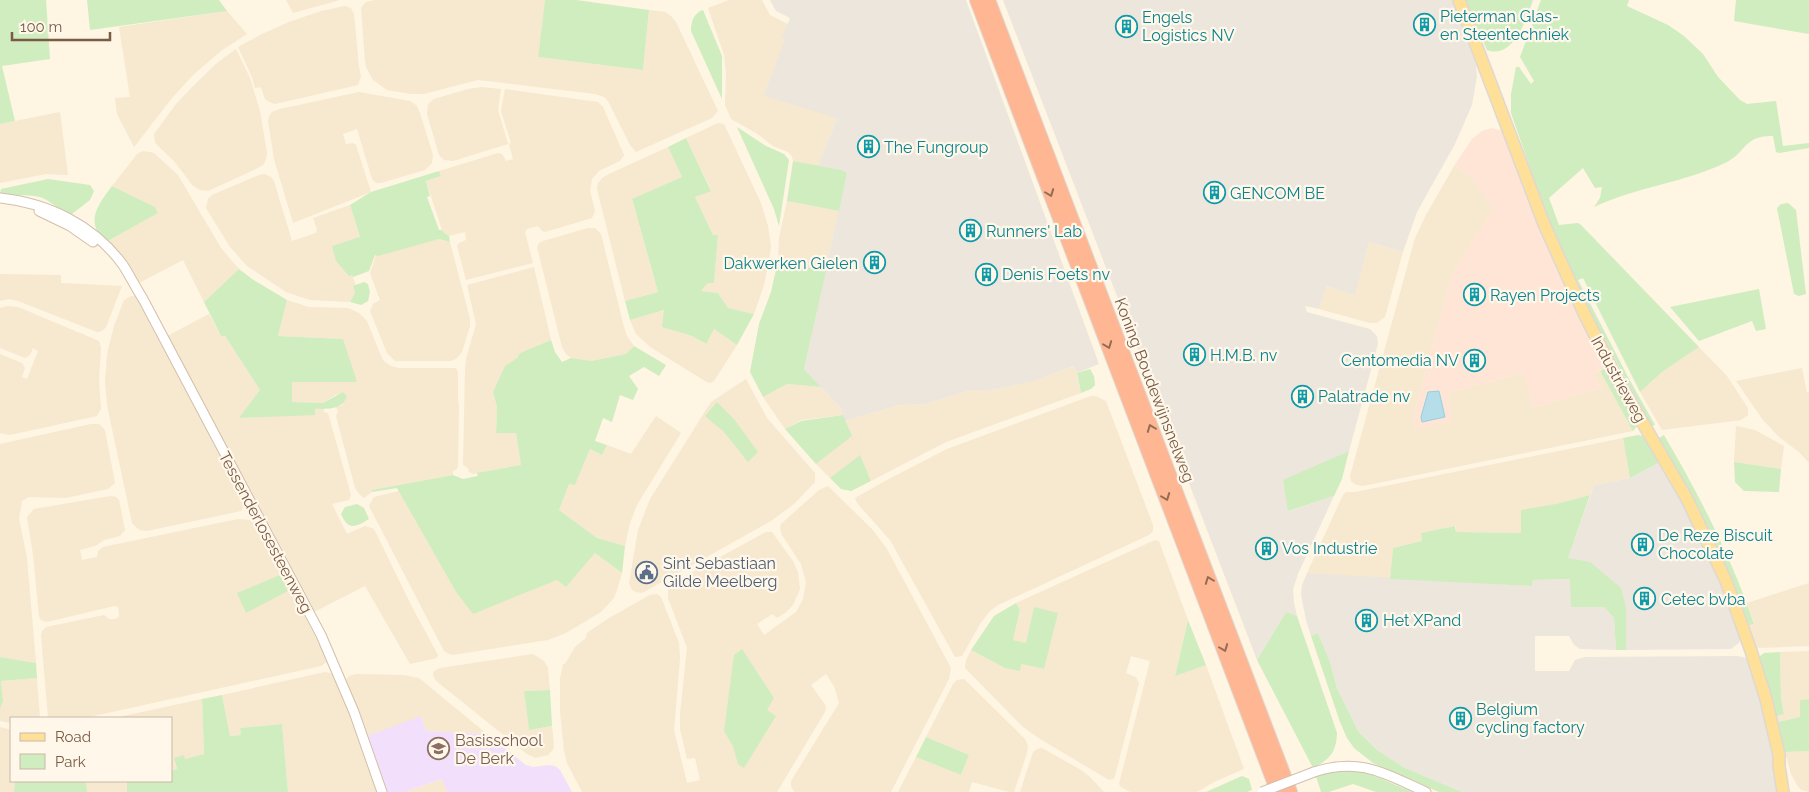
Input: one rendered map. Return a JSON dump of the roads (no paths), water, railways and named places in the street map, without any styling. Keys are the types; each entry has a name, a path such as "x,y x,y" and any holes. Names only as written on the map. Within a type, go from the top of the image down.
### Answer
{"highway":[{"name":"Koning Boudewijnsnelweg","path":"977,0 1278,792"},
{"name":"Koning Boudewijnsnelweg","path":"988,0 1290,792"}],"main road":[{"name":"Industrieweg","path":"1459,0 1544,224 1583,311 1615,374 1687,500 1726,581 1766,699 1779,755 1783,792"},
{"name":"Industrieweg","path":"1779,755 1785,765 1790,788 1793,792"}],"street":[{"name":"Tessenderlosesteenweg","path":"0,198 17,200 46,208 74,221 101,241 124,267 321,635 354,712 382,792"},
{"name":"Tessenderlosesteenweg","path":"0,202 30,208 70,226 96,245 131,280"},
{"path":"1262,792 1314,772 1338,766 1358,766 1373,769 1426,792"}],"water":[{"path":"1439,391 1445,417 1422,422 1421,417 1428,392"}],"place":[{"name":"Pieterman Glas- en Steentechniek","path":"1424,25"},
{"name":"Engels Logistics NV","path":"1126,26"},
{"name":"The Fungroup","path":"868,147"},
{"name":"GENCOM BE","path":"1214,193"},
{"name":"Runners' Lab","path":"970,231"},
{"name":"Dakwerken Gielen","path":"874,263"},
{"name":"Denis Foets nv","path":"986,274"},
{"name":"Rayen Projects","path":"1474,295"},
{"name":"H.M.B. nv","path":"1194,355"},
{"name":"Centomedia NV","path":"1475,360"},
{"name":"Palatrade nv","path":"1302,396"},
{"name":"De Reze Biscuit Chocolate","path":"1642,544"},
{"name":"Vos Industrie","path":"1266,548"},
{"name":"Sint Sebastiaan Gilde Meelberg","path":"647,572"},
{"name":"Cetec bvba","path":"1645,599"},
{"name":"Het XPand","path":"1367,620"},
{"name":"Belgium cycling factory","path":"1460,718"},
{"name":"Basisschool De Berk","path":"439,749"}]}
